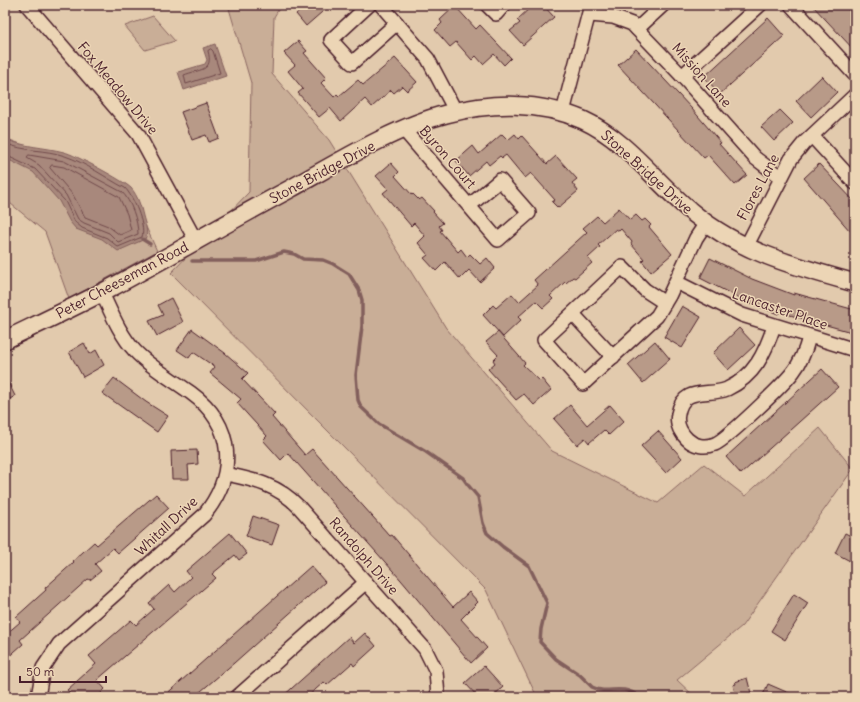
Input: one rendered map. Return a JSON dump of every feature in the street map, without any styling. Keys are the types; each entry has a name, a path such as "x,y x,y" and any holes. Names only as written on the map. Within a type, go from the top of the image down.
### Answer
{"street":[{"name":"Fox Meadow Drive","path":"27,5 138,134 196,241"},
{"path":"369,5 331,40 352,63 397,23"},
{"path":"381,5 428,59 456,112"},
{"path":"487,5 496,14 504,5"},
{"path":"637,28 663,5"},
{"path":"682,76 760,5"},
{"path":"791,5 855,75"},
{"path":"563,112 591,10"},
{"name":"Mission Lane","path":"591,10 620,19 637,28 755,158 780,176"},
{"name":"Flores Lane","path":"746,247 780,176 797,151 855,95"},
{"name":"Stone Bridge Drive","path":"237,218 404,130 429,119 487,106 521,105 542,107 563,112 594,125 612,137 678,200 706,223 746,247 783,262 855,282"},
{"name":"Byron Court","path":"404,130 498,240 529,213 500,180 469,206"},
{"path":"812,136 855,183"},
{"name":"Peter Cheeseman Road","path":"5,340 102,293 237,218"},
{"path":"665,303 645,290 622,267 544,340 583,384 647,327 665,303 696,238 706,223"},
{"name":"Lancaster Place","path":"676,282 742,315 855,350"},
{"name":"Whitall Drive","path":"38,697 43,668 56,648 204,516 216,499 226,474 227,456 224,440 218,424 209,410 191,393 149,364 136,352 122,332 102,293"},
{"path":"573,314 613,357"},
{"path":"774,326 762,357 739,381 726,389 698,393 688,397 684,401 678,412 678,425 683,435 691,442 700,446 711,445 727,435 792,373 804,351 809,337"},
{"name":"Randolph Drive","path":"226,474 264,483 278,489 291,498 366,582 429,656 436,671 438,697"},
{"path":"237,697 366,582"}],"shaded area":[{"path":"228,5 281,5 274,17 272,74 329,140 446,328 552,451 658,503 704,464 745,496 820,428 853,469 742,626 677,680 695,697 537,697 486,590 171,273 249,192 251,83"},
{"path":"153,16 175,41 145,50 125,26"},
{"path":"5,138 127,185 157,251 69,299 45,232 5,199"}],"water":[{"path":"215,44 226,76 184,90 178,72 205,64 207,60 203,48"},
{"path":"5,139 19,144 57,150 78,157 127,185 133,191 140,205 147,234 145,239 118,251 102,239 76,229 70,222 59,201 33,172 5,158"}],"building":[{"path":"306,5 330,5 306,26 296,14"},
{"path":"533,5 543,5 554,17 523,45 510,31 520,23 517,20"},
{"path":"812,5 844,5 855,16 855,51"},
{"path":"455,6 476,29 480,25 511,58 504,65 494,54 483,64 476,56 472,60 456,42 450,47 435,30 442,23 440,20"},
{"path":"768,18 784,36 720,94 704,77"},
{"path":"298,41 307,51 304,53 326,78 321,83 334,97 337,94 339,96 358,80 363,85 395,58 417,82 407,91 402,86 394,93 391,90 372,107 365,99 341,121 330,108 319,117 298,93 303,89 288,71 295,65 284,53"},
{"path":"636,49 692,109 721,143 719,144 747,175 735,185 708,155 704,158 618,65"},
{"path":"822,76 837,92 811,117 796,101"},
{"path":"206,103 219,138 209,142 206,135 192,140 181,112"},
{"path":"780,110 793,123 774,141 761,127"},
{"path":"502,134 508,140 515,134 519,139 522,136 547,164 556,156 577,179 572,183 578,191 558,208 552,202 555,200 531,173 525,178 506,155 502,158 500,156 489,165 486,161 469,176 456,161 473,146 479,154"},
{"path":"391,163 399,172 395,176 412,195 413,194 419,200 422,198 434,211 433,212 443,223 439,226 442,230 440,231 458,252 461,249 467,257 470,254 480,264 487,258 495,268 480,282 469,270 460,279 445,262 436,271 424,258 428,255 418,243 425,236 414,223 411,226 383,193 388,189 376,176"},
{"path":"819,164 855,202 855,226 850,231 804,178"},
{"path":"619,208 630,220 636,215 642,221 645,219 651,225 649,227 672,254 651,272 642,261 644,259 631,244 632,242 621,229 619,231 616,229 598,245 600,247 588,258 592,263 575,278 573,277 566,283 565,282 550,296 553,299 543,308 536,301 518,317 521,320 503,337 483,315 493,305 496,308 512,294 519,302 538,285 534,280 587,232 583,228 597,216 603,222"},
{"path":"710,258 752,279 794,295 794,293 855,310 855,333 779,312 778,314 743,300 700,278"},
{"path":"171,298 183,322 157,336 149,321 163,315 158,305"},
{"path":"682,306 701,317 682,348 664,337"},
{"path":"739,328 755,345 728,370 713,353"},
{"path":"192,329 225,353 248,373 242,379 275,414 272,417 305,455 312,449 390,536 392,535 453,607 469,592 478,602 461,619 487,648 471,663 401,580 288,453 281,460 263,440 267,436 237,403 241,399 210,373 215,367 193,352 189,358 177,350"},
{"path":"498,332 525,363 523,365 540,381 542,379 551,390 534,405 524,394 516,400 488,369 495,363 493,360 498,355 486,342"},
{"path":"655,341 670,359 643,383 628,365"},
{"path":"84,343 90,354 96,350 104,365 83,377 69,352"},
{"path":"822,369 838,387 741,474 726,457"},
{"path":"5,376 15,396 5,402"},
{"path":"114,378 146,402 168,416 157,432 102,393"},
{"path":"570,405 587,425 610,405 624,421 609,435 604,430 589,443 585,438 577,445 554,419"},
{"path":"658,431 682,458 666,473 641,446"},
{"path":"197,450 198,464 188,465 189,479 172,479 171,451"},
{"path":"156,494 169,508 118,553 113,548 95,564 101,571 90,580 88,579 20,640 23,644 5,660 5,635 20,622 16,617 46,590 45,588 94,542 97,545"},
{"path":"253,516 279,525 272,545 246,536"},
{"path":"230,533 247,554 239,560 235,555 212,574 216,578 97,680 105,689 97,697 73,697 67,690 96,664 89,656 131,620 136,625 154,609 149,603 169,585 175,592 191,577 186,571"},
{"path":"845,533 855,538 855,552 850,561 835,553"},
{"path":"311,566 325,582 234,663 194,697 163,697"},
{"path":"794,594 808,603 785,640 771,631"},
{"path":"365,633 376,646 354,666 352,663 327,685 324,682 307,697 282,697 349,637 354,643"},
{"path":"484,666 503,687 492,697 478,697 465,683"},
{"path":"747,678 752,697 736,697 733,685 736,684 735,682"},
{"path":"768,684 798,697 762,697"}],"waterway":[{"path":"142,239 150,244"},
{"path":"192,261 256,261 284,252 294,254 303,259 323,260 333,264 349,274 359,290 362,300 362,326 356,375 358,400 361,407 379,424 426,452 463,478 478,497 483,523 487,533 529,566 547,603 541,629 540,642 556,659 580,675 592,687 604,690 626,690 640,697"}]}
